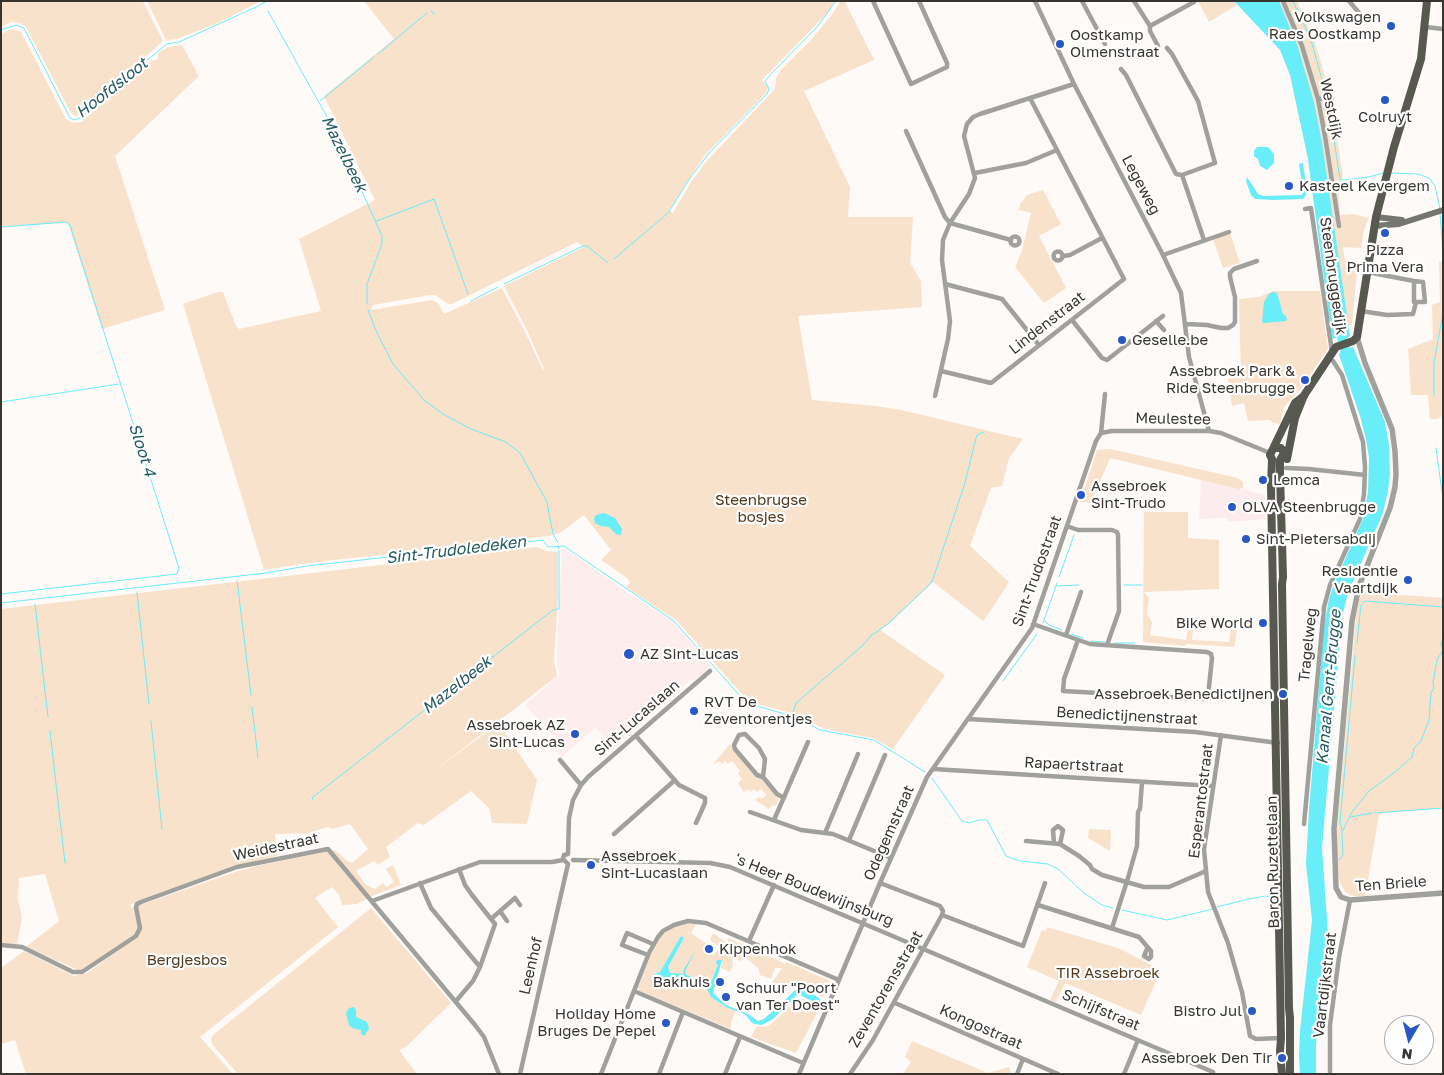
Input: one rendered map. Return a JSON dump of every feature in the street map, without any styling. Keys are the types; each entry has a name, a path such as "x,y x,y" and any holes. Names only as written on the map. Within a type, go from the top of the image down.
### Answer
{"main road":[{"path":"1357,337 1374,226 1385,178 1421,59 1426,27 1427,1"},
{"path":"1374,226 1414,220 1440,211"},
{"path":"1376,217 1388,220 1414,220"},
{"name":"Baron Ruzettelaan","path":"1290,1074 1290,1041 1286,1025 1289,1008 1271,486 1276,454 1283,442 1292,416 1332,357 1336,347 1349,343 1357,337"},
{"name":"Baron Ruzettelaan","path":"1281,488 1295,418 1304,396"},
{"name":"Baron Ruzettelaan","path":"1276,454 1281,488 1282,548 1279,558 1282,584 1284,680 1284,716 1279,746 1280,773 1277,783 1280,1051 1282,1073"}],"street":[{"path":"873,1 911,84 947,67 947,63 919,1"},
{"name":"Legeweg","path":"1035,1 1074,84 1163,254 1181,293 1189,357 1209,431"},
{"path":"1082,1 1105,44"},
{"path":"1134,1 1150,26 1150,31 1158,46"},
{"path":"1150,26 1193,1"},
{"name":"Westdijk","path":"1283,1 1302,46 1318,99 1326,136 1339,226"},
{"path":"1350,1 1361,15"},
{"path":"1426,27 1443,30"},
{"path":"1121,69 1126,75 1176,174 1182,176 1215,163 1198,102 1167,48"},
{"path":"935,396 948,340 950,321 942,252 943,240 950,223 969,194 975,178 964,136 967,124 973,117 980,114 1074,84"},
{"name":"Lindenstraat","path":"941,371 991,383 1124,279 1030,98"},
{"path":"1318,99 1331,98"},
{"path":"906,132 945,217 950,223 1011,240"},
{"path":"975,173 1026,163 1057,150"},
{"path":"1182,176 1204,240"},
{"name":"Steenbruggedijk","path":"1305,209 1311,208 1332,357"},
{"path":"1163,254 1229,232"},
{"path":"1063,256 1070,255 1102,238"},
{"path":"1186,324 1207,324 1220,328 1228,328 1233,325 1235,297 1230,273 1234,269 1257,261"},
{"path":"1366,275 1423,282 1425,302 1416,302"},
{"path":"1361,311 1387,315 1413,314 1416,302 1414,302 1414,281"},
{"path":"945,284 1002,299 1039,345"},
{"path":"1072,320 1102,358 1107,360 1163,316"},
{"path":"1156,321 1164,330"},
{"name":"Ten Briele","path":"1357,337 1365,363 1390,421 1395,445 1396,474 1390,508 1359,586 1352,621 1334,829 1336,888 1341,897 1350,900 1443,893"},
{"name":"Tragelweg","path":"1304,824 1324,607 1330,585 1360,519 1365,475 1364,452 1355,416 1342,375 1332,357"},
{"path":"1101,433 1105,394"},
{"name":"Meulestee","path":"1101,433 1112,431 1209,431 1221,433 1276,454"},
{"name":"Sint-Trudostraat","path":"933,769 1026,637 1033,624 1095,445 1101,433"},
{"path":"1286,468 1309,468 1365,475"},
{"path":"1067,526 1078,530 1112,530 1117,532 1119,611 1107,645"},
{"path":"1066,636 1081,592"},
{"path":"1033,624 1090,644 1208,652 1212,658 1208,696 1207,698 1063,691 1064,679 1078,640"},
{"name":"Sint-Lucaslaan","path":"568,854 569,818 573,800 581,785 710,671"},
{"name":"Benedictijnenstraat","path":"968,719 1221,735 1279,746"},
{"path":"763,777 765,759 746,734 739,735 734,745 735,749 757,775 763,777 777,794 784,798"},
{"name":"Esperantostraat","path":"1221,735 1204,849 1208,892 1228,943 1242,992 1250,1036 1256,1039 1281,1038"},
{"path":"636,736 685,789 705,798 705,803 696,823"},
{"path":"774,820 808,742"},
{"path":"825,833 858,754"},
{"path":"849,840 885,755"},
{"path":"560,760 581,785"},
{"name":"Rapaertstraat","path":"933,769 1213,786"},
{"name":"Odegemstraat","path":"799,1074 880,883 927,778 933,769"},
{"path":"614,834 675,780"},
{"path":"1112,928 1137,846 1138,812 1140,809 1142,782"},
{"path":"750,812 801,830 833,834 891,858"},
{"path":"1054,843 1053,830 1058,826 1063,830 1060,844"},
{"path":"1026,841 1060,844 1079,856 1092,869 1102,875 1144,887 1169,887 1206,871"},
{"name":"Weidestraat","path":"1,945 22,947 69,971 82,972 136,936 140,928 136,907 141,902 230,869 325,848 330,849 484,1037 499,1074"},
{"path":"372,901 480,862 566,862 573,860 572,855 564,855 566,862"},
{"name":"'s Heer Boudewijnsburg","path":"573,860 710,863 730,867 924,949"},
{"name":"Leenhof","path":"520,1074 566,862"},
{"path":"456,1001 473,981 495,924 469,890 459,869"},
{"path":"420,883 431,908 480,967"},
{"path":"880,883 940,906 943,911 942,915 1023,946 1045,883"},
{"path":"749,941 774,885"},
{"path":"491,918 515,898 520,904"},
{"name":"Vaartdijkstraat","path":"1330,1074 1330,1025 1339,957 1350,900"},
{"path":"1038,906 1139,937 1148,949"},
{"path":"500,911 507,921"},
{"name":"Zeventorensstraat","path":"850,1074 895,1003 942,915"},
{"path":"601,1074 653,944 669,927 688,921 706,923 839,980"},
{"path":"648,955 622,945 627,933 653,944"},
{"name":"Schijfstraat","path":"924,949 1213,1072"},
{"path":"634,991 803,1063"},
{"name":"Kongostraat","path":"895,1003 1058,1074"},
{"path":"659,1074 683,1012"},
{"path":"725,1074 740,1037"},
{"path":"1124,1074 1138,1040"},
{"path":"1017,1074 1023,1059"}],"shaded area":[{"name":"OLVA Steenbrugge","path":"1201,479 1265,495 1265,519 1228,521 1227,518 1199,519"},
{"name":"AZ Sint-Lucas","path":"562,548 623,590 673,621 711,666 694,681 692,679 614,748 595,728 562,757 555,750 562,744 525,705 560,674 557,667 557,646"}],"green space":[{"path":"1,1 143,1 163,41 79,115 75,116 71,113 26,27 20,23 11,22 1,27"},
{"path":"147,1 261,1 218,23 177,39 166,40"},
{"name":"Steenbrugse bosjes","path":"364,1 835,1 826,14 762,80 768,87 766,93 704,156 669,210 673,213 691,182 706,162 775,89 776,79 780,71 809,42 840,2 845,2 874,60 804,91 850,187 848,217 913,217 910,263 921,281 922,307 798,316 812,400 901,410 1023,439 1009,458 1002,486 991,488 970,546 1009,582 983,621 933,582 890,623 880,630 945,675 893,749 873,738 820,727 796,714 760,705 742,694 676,620 626,587 630,583 627,578 601,560 611,550 584,515 560,533 549,536 308,563 264,570 183,304 223,292 236,326 239,329 321,311 299,239 375,200 324,96 394,39","holes":["577,242 584,247 504,286 527,330 543,370 502,288 444,314 438,303 432,300 371,310 373,305 430,295 435,295 448,304 452,304"]},
{"path":"1198,1 1234,1 1237,5 1209,22"},
{"path":"1279,1 1297,1 1314,39 1330,93 1343,177 1338,185 1340,215 1353,214 1369,218 1364,230 1361,248 1343,247 1345,261 1358,261 1352,325 1348,325 1322,142 1314,102 1298,47"},
{"path":"11,29 21,32 66,119 74,123 82,122 126,80 146,63 158,59 158,53 168,47 182,45 199,76 115,156 165,310 102,329 68,223 1,226 1,34"},
{"path":"1043,190 1061,224 1039,236 1066,288 1044,303 1015,267 1022,251 1031,213 1019,210 1020,204 1027,195"},
{"path":"1230,233 1240,263 1223,268 1213,239"},
{"path":"1443,261 1443,415 1438,419 1430,419 1428,395 1411,395 1408,349 1433,339 1432,305 1440,302 1439,262"},
{"path":"1273,291 1320,291 1328,349 1299,391 1284,407 1280,424 1273,423 1270,420 1248,421 1244,403 1232,406 1228,379 1241,376 1239,299 1259,297"},
{"path":"1110,449 1238,478 1243,482 1243,488 1239,489 1110,458 1093,498 1094,503 1080,502 1097,450"},
{"path":"1144,512 1188,512 1188,538 1219,540 1219,589 1144,592 1149,598 1147,614 1152,622 1150,635 1186,640 1188,629 1193,628 1192,640 1229,642 1231,630 1237,630 1234,647 1186,644 1185,646 1143,642"},
{"name":"Bergjesbos","path":"537,547 546,551 558,552 558,594 554,661 556,677 426,777 499,723 537,780 527,824 492,823 489,808 471,791 424,825 418,823 386,847 390,857 378,865 374,861 356,871 365,884 375,889 383,883 386,887 394,882 386,869 393,865 401,885 357,904 342,905 339,895 332,887 315,898 338,927 200,1037 233,1074 26,1074 15,1040 1,1044 1,968 24,951 74,976 87,973 120,949 119,947 82,970 78,970 26,947 59,921 45,874 19,878 18,899 22,918 17,944 1,943 1,609","holes":["350,824 368,849 352,863 334,850 257,866 132,908 130,905 236,866 277,856 275,834 308,833 328,827 332,829"]},
{"path":"1362,592 1443,598 1443,808 1383,813 1379,815 1365,896 1352,896 1345,892 1340,882 1337,865 1337,830 1356,618"},
{"path":"730,744 754,775 762,779 779,799 776,806 773,805 769,809 755,800 759,797 762,799 767,795 761,789 757,792 754,789 751,792 748,789 744,792 738,783 742,779 738,774 740,771 732,761 728,764 725,761 722,764 719,761 714,763"},
{"path":"1089,829 1111,830 1110,851 1088,838"},
{"path":"371,908 451,1003 406,1047 399,1050 417,1074 238,1074 212,1044 211,1039 213,1035"},
{"path":"685,924 696,924 691,933 707,944 709,942 711,944 707,951 714,955 718,949 732,958 733,966 730,972 721,968 722,961 716,963 718,965 712,982 709,983 689,975 670,973 668,967 684,938 681,936 660,972 655,974 687,978 707,989 711,997 736,1011 731,1022 731,1029 640,991 638,988 650,957 661,936 672,928"},
{"name":"TIR Assebroek","path":"1047,927 1118,948 1161,970 1141,1015 1065,983 1056,1002 1050,1000 1059,981 1027,967 1042,930 1046,931"},
{"path":"713,933 728,944 728,938 784,963 784,965 786,962 828,980 830,983 824,998 797,982 791,986 785,983 781,989 771,984 782,968 775,968 771,979 760,975 758,968 746,958 740,961 732,956 735,948 733,947 728,953 710,940"},
{"path":"798,999 820,1007 796,1053 751,1037 756,1027 769,1026"},
{"path":"912,1041 988,1073 1009,1067 1011,1074 903,1074 911,1062 905,1057"}],"water":[{"name":"Kanaal Gent-Brugge","path":"1234,1 1279,1 1298,47 1314,102 1322,142 1350,336 1347,338 1350,348 1353,347 1385,422 1389,445 1390,474 1383,513 1348,593 1341,630 1322,848 1328,933 1316,1045 1316,1074 1300,1074 1299,1056 1312,920 1306,863 1324,626 1334,584 1363,519 1368,492 1369,458 1360,416 1339,355 1341,350 1337,338 1332,339 1308,159 1290,75 1280,50"},
{"path":"1257,147 1268,147 1274,154 1274,163 1267,170 1260,166 1258,159 1254,156 1254,151"},
{"path":"1303,163 1307,191 1303,199 1255,199 1251,195 1246,181 1247,177 1258,194 1264,196 1302,195 1299,164"},
{"path":"1277,293 1283,314 1287,319 1286,321 1264,323 1262,322 1264,302 1269,294"},
{"path":"604,513 615,518 622,529 621,535 616,534 609,527 595,523 596,515"},
{"path":"681,936 684,938 668,967 670,973 683,974 695,951 685,974 709,983 718,965 716,963 717,960 722,960 713,993 726,1005 748,1014 758,1021 764,1019 787,998 796,989 795,986 797,984 821,1001 818,1004 798,994 773,1019 762,1025 752,1023 745,1014 728,1008 711,997 707,989 687,978 652,978 653,975 660,972"},
{"path":"354,1007 356,1017 367,1022 369,1029 365,1036 361,1034 361,1030 352,1028 349,1025 346,1013 349,1008"}],"waterway":[{"name":"Hoofdsloot","path":"1,30 16,25 24,28 70,118 74,120 80,118 167,44 179,42 267,1"},
{"path":"614,259 668,213 690,178 709,153 767,94 769,89 765,81 817,27 836,1"},
{"path":"1293,1 1311,40 1327,97"},
{"name":"Mazelbeek","path":"268,11 336,133 382,236 382,244 367,284 367,304"},
{"path":"431,11 435,14"},
{"path":"378,54 427,13"},
{"path":"320,101 374,57"},
{"path":"1328,101 1340,179 1369,177 1383,173"},
{"path":"1390,173 1418,174 1429,178 1435,186 1440,209"},
{"path":"377,221 434,199 468,294"},
{"path":"1440,213 1443,253"},
{"name":"Sloot 4","path":"1,227 66,222 70,225 179,568 177,574 1,594"},
{"path":"504,284 583,246 587,246 608,263"},
{"path":"471,301 498,287"},
{"name":"Mazelbeek","path":"368,310 393,364 424,400 443,414 471,429 506,442 520,453 547,502 553,534 558,543"},
{"path":"1434,395 1434,363 1443,313"},
{"path":"1,402 119,384"},
{"path":"792,715 796,703 871,636 889,623 932,582 965,483 977,435 984,432"},
{"path":"1436,448 1443,499"},
{"path":"1059,577 1074,535"},
{"name":"Sint-Trudoledeken","path":"1,603 543,540 548,547 564,546 674,621 740,696 746,700 760,707 799,718 820,730 874,740 925,772"},
{"name":"Mazelbeek","path":"312,800 313,797 553,610 559,609 559,551"},
{"path":"237,580 251,695"},
{"path":"1043,623 1057,583"},
{"path":"1057,586 1079,585"},
{"path":"1124,585 1142,585"},
{"path":"137,592 149,704"},
{"path":"1357,643 1361,605 1365,601 1443,607"},
{"path":"35,604 48,717"},
{"path":"1045,621 1049,625 1062,630"},
{"path":"1003,681 1037,634"},
{"path":"1071,634 1083,638"},
{"path":"1339,860 1343,855 1342,832 1352,812 1369,791 1412,757 1414,748 1421,741 1429,720 1431,693 1434,688 1433,683 1437,660 1443,650 1441,645 1443,637"},
{"path":"1091,641 1105,642"},
{"path":"1115,643 1135,643"},
{"path":"1342,830 1340,822 1355,656"},
{"path":"252,707 258,758"},
{"path":"151,721 162,829"},
{"path":"50,731 65,863"},
{"name":"Sint-Trudoledeken","path":"932,778 962,821 969,823 987,820 1006,856 1020,861 1048,864 1058,869 1084,893 1102,905 1113,908"},
{"path":"1375,813 1443,808"},
{"path":"1351,817 1372,813"},
{"name":"Sint-Trudoledeken","path":"1217,907 1265,896 1271,897"},
{"name":"Sint-Trudoledeken","path":"1122,910 1167,920 1213,909"}],"place":[{"name":"Volkswagen Raes Oostkamp","path":"1391,26"},
{"name":"Oostkamp Olmenstraat","path":"1060,44"},
{"name":"Colruyt","path":"1385,100"},
{"name":"Kasteel Kevergem","path":"1289,186"},
{"name":"Pizza Prima Vera","path":"1385,233"},
{"name":"Geselle.be","path":"1122,340"},
{"name":"Assebroek Park & Ride Steenbrugge","path":"1305,380"},
{"name":"Lemca","path":"1263,480"},
{"name":"Assebroek Sint-Trudo","path":"1081,495"},
{"name":"OLVA Steenbrugge","path":"1232,507"},
{"name":"Sint-Pietersabdij","path":"1246,539"},
{"name":"Residentie Vaartdijk","path":"1408,580"},
{"name":"Bike World","path":"1263,623"},
{"name":"AZ Sint-Lucas","path":"629,654"},
{"name":"Assebroek Benedictijnen","path":"1283,694"},
{"name":"RVT De Zeventorentjes","path":"694,711"},
{"name":"Assebroek AZ Sint-Lucas","path":"575,734"},
{"name":"Assebroek Sint-Lucaslaan","path":"591,865"},
{"name":"Kippenhok","path":"709,949"},
{"name":"Bakhuis","path":"720,982"},
{"name":"Schuur \"Poort van Ter Doest\"","path":"726,997"},
{"name":"Bistro Jul","path":"1252,1011"},
{"name":"Holiday Home Bruges De Pepel","path":"666,1023"},
{"name":"Assebroek Den Tir","path":"1282,1058"}]}
